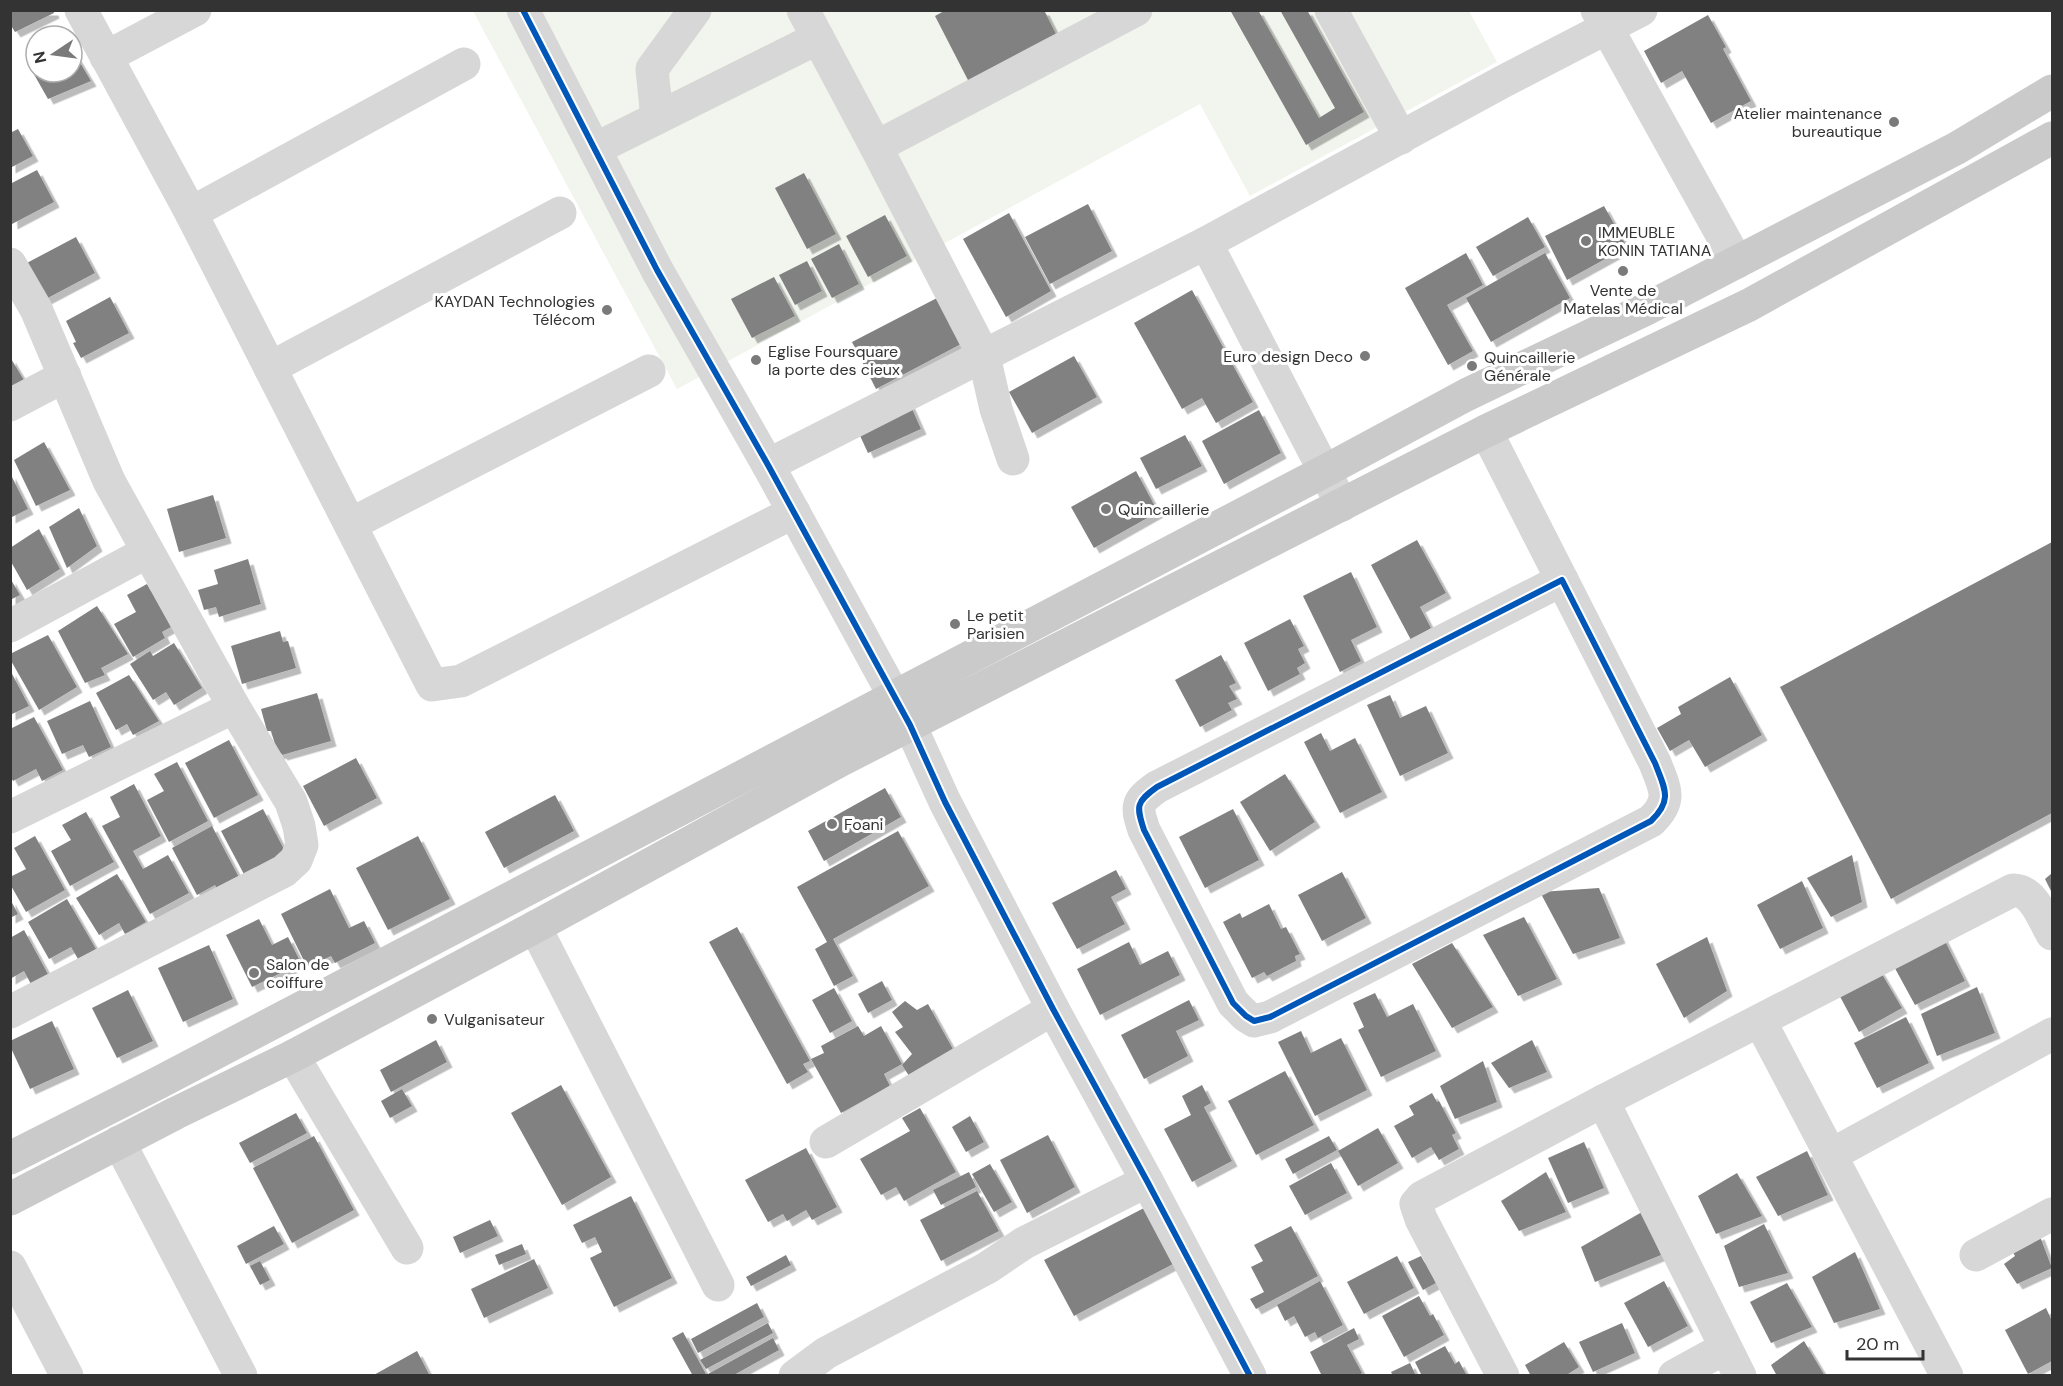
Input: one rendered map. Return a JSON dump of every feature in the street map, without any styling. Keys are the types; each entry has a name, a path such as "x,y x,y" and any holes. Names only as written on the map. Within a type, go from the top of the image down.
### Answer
{"main road":[{"path":"10,1158 158,1083 1466,395 1646,309 1957,148 2052,91"},
{"path":"10,1199 293,1056 536,927 841,760 1486,431 1749,305 2052,138"}],"street":[{"path":"81,10 191,213 432,685 461,681 794,512"},
{"path":"106,57 195,10"},
{"path":"523,10 657,270 768,465 910,725 945,802 1053,1009 1250,1376"},
{"path":"657,118 652,69 694,10"},
{"path":"876,147 1136,10"},
{"path":"1331,10 1401,138"},
{"path":"768,465 1206,243 1504,81 1601,19 1641,10"},
{"path":"1601,19 1737,262"},
{"path":"595,149 657,118 810,24 984,356 996,408 1013,459"},
{"path":"191,213 464,64"},
{"path":"270,368 560,213"},
{"path":"1206,243 1342,505"},
{"path":"10,264 36,309 109,481 234,707 291,802 299,826 302,845 296,860 284,871 10,1012"},
{"path":"351,524 649,371"},
{"path":"10,405 65,376"},
{"path":"1486,431 1562,580 1655,763 1666,794 1663,809 1651,821 1269,1017 1254,1021 1246,1016 1233,1003 1144,830 1137,811 1141,799 1157,787 1562,580"},
{"path":"10,626 147,552"},
{"path":"10,817 234,707"},
{"path":"1503,1376 1421,1219 1416,1204 1422,1197 2013,890 2030,896 2052,934"},
{"path":"536,927 718,1285"},
{"path":"826,1142 1053,1009"},
{"path":"1760,1021 1947,1376"},
{"path":"1831,1155 2052,1034"},
{"path":"293,1056 407,1248"},
{"path":"1603,1101 1733,1362 1674,1376"},
{"path":"119,1142 241,1376"},
{"path":"795,1376 826,1353 987,1268 1024,1243 1147,1181"},
{"path":"1976,1255 2052,1215"},
{"path":"10,1267 67,1376"}],"shaded area":[{"path":"473,11 1469,11 1497,62 1250,196 1200,104 677,389"}],"building":[{"path":"10,10 53,10 54,13 31,24 24,24 24,28 15,32 10,24"},
{"path":"946,10 1044,10 1058,38 970,84 935,16"},
{"path":"1230,10 1258,10 1319,118 1335,108 1280,10 1307,10 1364,112 1306,145"},
{"path":"1708,15 1751,101 1711,123 1682,71 1661,83 1644,51"},
{"path":"84,69 91,81 84,84"},
{"path":"39,84 84,84 48,99"},
{"path":"18,129 33,156 10,168 10,133"},
{"path":"37,170 54,202 12,224 10,184"},
{"path":"804,173 836,234 807,249 775,188"},
{"path":"1088,204 1112,251 1050,284 1025,237"},
{"name":"IMMEUBLE KONIN TATIANA","path":"1604,206 1627,247 1567,280 1545,236"},
{"path":"1009,213 1051,291 1006,317 963,239"},
{"path":"885,215 907,256 868,277 846,236"},
{"path":"1528,217 1545,247 1493,276 1476,247"},
{"path":"76,237 95,273 42,301 23,265"},
{"path":"839,244 859,284 832,298 811,259"},
{"path":"1466,253 1483,285 1447,305 1473,351 1448,365 1405,288"},
{"path":"1545,253 1570,298 1491,342 1466,298"},
{"path":"807,261 822,291 795,305 779,275"},
{"path":"774,277 795,316 752,338 731,299"},
{"path":"1192,290 1253,402 1216,423 1202,398 1182,409 1134,323"},
{"path":"110,297 129,333 81,358 66,321"},
{"path":"937,298 961,344 876,389 852,342"},
{"path":"1074,356 1097,397 1032,433 1009,392"},
{"path":"10,357 30,390 10,401"},
{"path":"909,402 921,429 868,453 856,427"},
{"path":"1259,410 1281,453 1224,484 1202,441"},
{"path":"1185,435 1202,466 1156,489 1140,458"},
{"path":"44,442 70,490 36,506 14,460"},
{"path":"1136,471 1158,512 1094,548 1071,507"},
{"path":"10,473 28,509 10,518"},
{"path":"213,495 226,538 179,552 167,509"},
{"path":"79,508 97,546 67,568 49,527"},
{"path":"39,529 60,569 27,590 10,560 10,548"},
{"path":"1417,540 1446,593 1420,607 1431,628 1411,640 1371,565"},
{"path":"2052,542 2052,813 1891,899 1780,687"},
{"path":"248,559 261,604 219,617 216,607 204,610 198,590 218,584 214,570"},
{"path":"1351,572 1377,627 1351,640 1361,661 1340,672 1303,596"},
{"path":"10,578 20,595 10,600"},
{"path":"147,584 171,627 162,632 165,638 133,657 114,624 136,612 127,595"},
{"path":"97,606 128,654 101,668 105,675 85,683 58,631"},
{"path":"1290,619 1304,646 1298,649 1305,663 1297,668 1300,674 1268,691 1244,643"},
{"path":"280,631 283,642 288,641 296,668 242,684 231,646"},
{"path":"48,635 77,687 39,710 10,659 10,654"},
{"path":"174,643 202,688 174,705 166,692 153,700 130,664 150,651 153,656"},
{"path":"1221,655 1236,683 1229,686 1237,699 1228,703 1232,710 1200,727 1175,680"},
{"path":"10,670 29,706 10,715"},
{"path":"129,675 159,721 133,735 127,724 116,730 96,693"},
{"path":"1730,677 1762,735 1705,767 1689,740 1670,751 1657,728 1681,714 1678,707"},
{"path":"317,693 331,741 282,755 278,754 271,731 267,731 261,709"},
{"path":"1390,695 1400,718 1426,706 1448,753 1400,776 1367,705"},
{"path":"90,701 111,747 89,757 83,745 62,754 47,721"},
{"path":"34,717 63,770 42,781 36,769 13,781 10,776 10,729"},
{"path":"1321,733 1330,751 1355,738 1382,792 1340,813 1304,742"},
{"path":"229,740 258,795 214,818 185,763"},
{"path":"356,758 377,798 324,826 303,786"},
{"path":"177,762 208,821 169,842 147,800 164,791 154,774"},
{"path":"1285,774 1315,822 1270,851 1240,802"},
{"path":"134,784 161,836 133,851 143,869 168,855 189,893 150,914 102,826 120,817 110,797"},
{"path":"885,788 901,817 824,861 808,831"},
{"path":"555,795 574,831 504,868 485,832"},
{"path":"263,809 287,855 246,878 221,831"},
{"path":"1233,809 1259,860 1205,888 1179,837"},
{"path":"86,812 114,862 70,886 51,851 71,840 62,825"},
{"path":"212,826 242,883 220,894 215,885 197,895 172,848"},
{"path":"898,831 929,886 833,939 853,976 834,986 815,949 827,942 797,887"},
{"path":"35,836 65,890 26,912 10,884 10,877 26,869 14,848"},
{"path":"418,836 450,899 388,930 356,868"},
{"path":"1852,855 1862,902 1831,917 1807,878"},
{"path":"1116,870 1126,889 1111,897 1125,924 1077,949 1052,903"},
{"path":"1342,872 1366,918 1322,941 1298,895"},
{"path":"2052,873 2052,893 2045,879"},
{"path":"117,874 146,922 125,934 119,923 99,935 76,898"},
{"path":"1802,881 1823,928 1780,949 1757,905"},
{"path":"1599,888 1620,938 1573,954 1540,892"},
{"path":"330,889 349,928 364,921 375,943 335,963 331,956 307,967 281,914"},
{"path":"10,899 18,914 10,918"},
{"path":"67,899 96,949 78,959 71,947 49,959 28,922"},
{"path":"1269,904 1281,929 1286,927 1300,954 1295,956 1296,961 1267,976 1264,972 1252,978 1223,922 1240,913 1242,918"},
{"path":"1524,917 1557,979 1518,996 1483,935"},
{"path":"259,919 272,945 288,937 301,963 252,987 226,935"},
{"path":"737,927 810,1061 803,1064 808,1072 787,1084 709,942"},
{"path":"24,930 49,976 32,986 24,971 10,979 10,938"},
{"path":"1941,933 1965,981 1915,1005 1891,961"},
{"path":"1707,937 1727,991 1684,1018 1656,964"},
{"path":"1129,942 1140,965 1168,951 1180,975 1100,1015 1077,969"},
{"path":"1452,943 1493,1007 1452,1028 1412,964"},
{"path":"209,945 233,999 183,1022 158,968"},
{"path":"1879,969 1902,1008 1859,1032 1836,989"},
{"path":"882,981 892,1000 868,1013 858,994"},
{"path":"1977,987 1995,1033 1937,1056 1921,1014"},
{"path":"834,988 852,1021 830,1033 812,1000"},
{"path":"128,990 153,1041 117,1058 92,1008"},
{"path":"1375,993 1387,1017 1413,1004 1436,1051 1381,1077 1358,1030 1364,1027 1353,1003"},
{"path":"1189,1000 1199,1020 1176,1031 1188,1056 1144,1079 1121,1035"},
{"path":"905,1001 917,1010 928,1004 959,1060 913,1082 902,1065 912,1054 895,1032 903,1027 892,1012"},
{"path":"1906,1017 1929,1063 1877,1088 1854,1043"},
{"path":"52,1021 74,1069 30,1089 10,1046 10,1041"},
{"path":"858,1026 864,1036 881,1026 902,1064 884,1074 890,1086 841,1113 811,1059 824,1053 821,1046"},
{"path":"1301,1031 1311,1053 1341,1038 1367,1090 1315,1116 1278,1042"},
{"path":"436,1040 447,1062 391,1092 380,1070"},
{"path":"1532,1040 1547,1072 1509,1088 1491,1063"},
{"path":"1483,1061 1497,1102 1455,1119 1440,1086"},
{"path":"1285,1071 1314,1125 1256,1155 1228,1101"},
{"path":"561,1085 611,1177 562,1205 511,1113"},
{"path":"1202,1085 1211,1103 1204,1107 1232,1161 1192,1182 1164,1129 1191,1115 1182,1096"},
{"path":"402,1089 412,1106 390,1118 381,1101"},
{"path":"1432,1093 1437,1102 1439,1101 1456,1133 1452,1135 1459,1149 1439,1160 1431,1147 1412,1158 1394,1126 1414,1115 1409,1106"},
{"path":"920,1108 956,1172 904,1201 896,1187 881,1195 860,1159 910,1131 902,1118"},
{"path":"296,1113 307,1133 250,1163 239,1143"},
{"path":"970,1116 984,1142 966,1152 952,1127"},
{"path":"1378,1128 1398,1163 1358,1186 1338,1151"},
{"path":"1048,1135 1075,1187 1027,1213 1000,1160"},
{"path":"314,1136 354,1210 292,1243 253,1168"},
{"path":"1329,1136 1337,1150 1293,1174 1285,1159"},
{"path":"1584,1142 1604,1188 1568,1203 1548,1158"},
{"path":"806,1148 837,1207 812,1220 806,1210 787,1221 783,1214 768,1222 745,1180"},
{"path":"1807,1151 1828,1195 1778,1216 1756,1177"},
{"path":"1331,1163 1347,1193 1305,1215 1289,1186"},
{"path":"990,1164 1012,1202 994,1212 972,1174"},
{"path":"969,1172 976,1187 941,1205 933,1190"},
{"path":"1546,1172 1566,1212 1519,1231 1501,1201"},
{"path":"1737,1173 1762,1216 1716,1234 1698,1196"},
{"path":"977,1191 999,1231 941,1261 920,1220"},
{"path":"631,1196 672,1278 614,1307 590,1258 602,1252 595,1237 582,1243 573,1225"},
{"path":"1144,1208 1173,1264 1074,1316 1044,1260"},
{"path":"1642,1212 1661,1255 1595,1282 1581,1247"},
{"path":"490,1220 498,1236 460,1253 453,1237"},
{"path":"1764,1224 1788,1273 1739,1287 1724,1246"},
{"path":"274,1226 284,1244 246,1264 237,1246"},
{"path":"1291,1226 1318,1276 1256,1309 1250,1299 1264,1292 1251,1267 1263,1261 1254,1245"},
{"path":"2039,1234 2052,1268 2017,1284 2004,1264 2015,1256 2009,1245"},
{"path":"522,1244 526,1254 499,1265 495,1255"},
{"path":"1855,1252 1880,1309 1834,1323 1812,1277"},
{"path":"786,1255 791,1265 751,1286 746,1277"},
{"path":"1397,1256 1414,1288 1364,1314 1347,1282"},
{"path":"1421,1256 1436,1283 1423,1290 1408,1262"},
{"path":"534,1259 548,1288 484,1318 471,1289"},
{"path":"260,1261 270,1280 260,1285 250,1266"},
{"path":"1320,1281 1343,1325 1318,1338 1315,1332 1305,1337 1294,1316 1285,1321 1277,1305"},
{"path":"1664,1281 1688,1326 1648,1347 1624,1303"},
{"path":"1787,1283 1812,1327 1771,1343 1750,1302"},
{"path":"1419,1296 1430,1316 1433,1314 1444,1335 1404,1357 1382,1316"},
{"path":"757,1303 764,1317 698,1353 691,1339"},
{"path":"2046,1308 2052,1321 2052,1361 2028,1374 2005,1330"},
{"path":"768,1323 773,1333 706,1369 700,1360"},
{"path":"1622,1323 1635,1353 1593,1372 1579,1342"},
{"path":"1354,1328 1359,1339 1347,1345 1362,1373 1358,1376 1322,1376 1310,1352"},
{"path":"683,1332 707,1376 693,1376 672,1338"},
{"path":"773,1338 779,1350 732,1376 709,1376 708,1374"},
{"path":"1804,1341 1825,1376 1777,1376 1771,1365"},
{"path":"1564,1342 1579,1367 1565,1376 1531,1376 1525,1365"},
{"path":"1445,1346 1455,1364 1459,1361 1467,1376 1422,1376 1415,1362"},
{"path":"417,1351 430,1376 372,1376"},
{"path":"1410,1363 1416,1376 1393,1376 1391,1372"}],"cycle path":[{"path":"523,10 657,270 768,465 910,725 945,802 1053,1009 1250,1376"},
{"path":"1562,580 1662,780 1665,800 1658,814 1651,821 1270,1017 1254,1021 1246,1016 1233,1003 1144,830 1139,810 1142,801 1157,787 1562,580"}],"place":[{"name":"Atelier maintenance bureautique","path":"1894,122"},
{"name":"IMMEUBLE KONIN TATIANA","path":"1586,241"},
{"name":"Vente de Matelas Médical","path":"1623,271"},
{"name":"KAYDAN Technologies Télécom","path":"607,310"},
{"name":"Euro design Deco","path":"1365,356"},
{"name":"Eglise Foursquare la porte des cieux","path":"756,360"},
{"name":"Quincaillerie Générale","path":"1472,366"},
{"name":"Quincaillerie","path":"1106,509"},
{"name":"Le petit Parisien","path":"955,624"},
{"name":"Foani","path":"832,824"},
{"name":"Salon de coiffure","path":"254,973"},
{"name":"Vulganisateur","path":"432,1019"}]}
